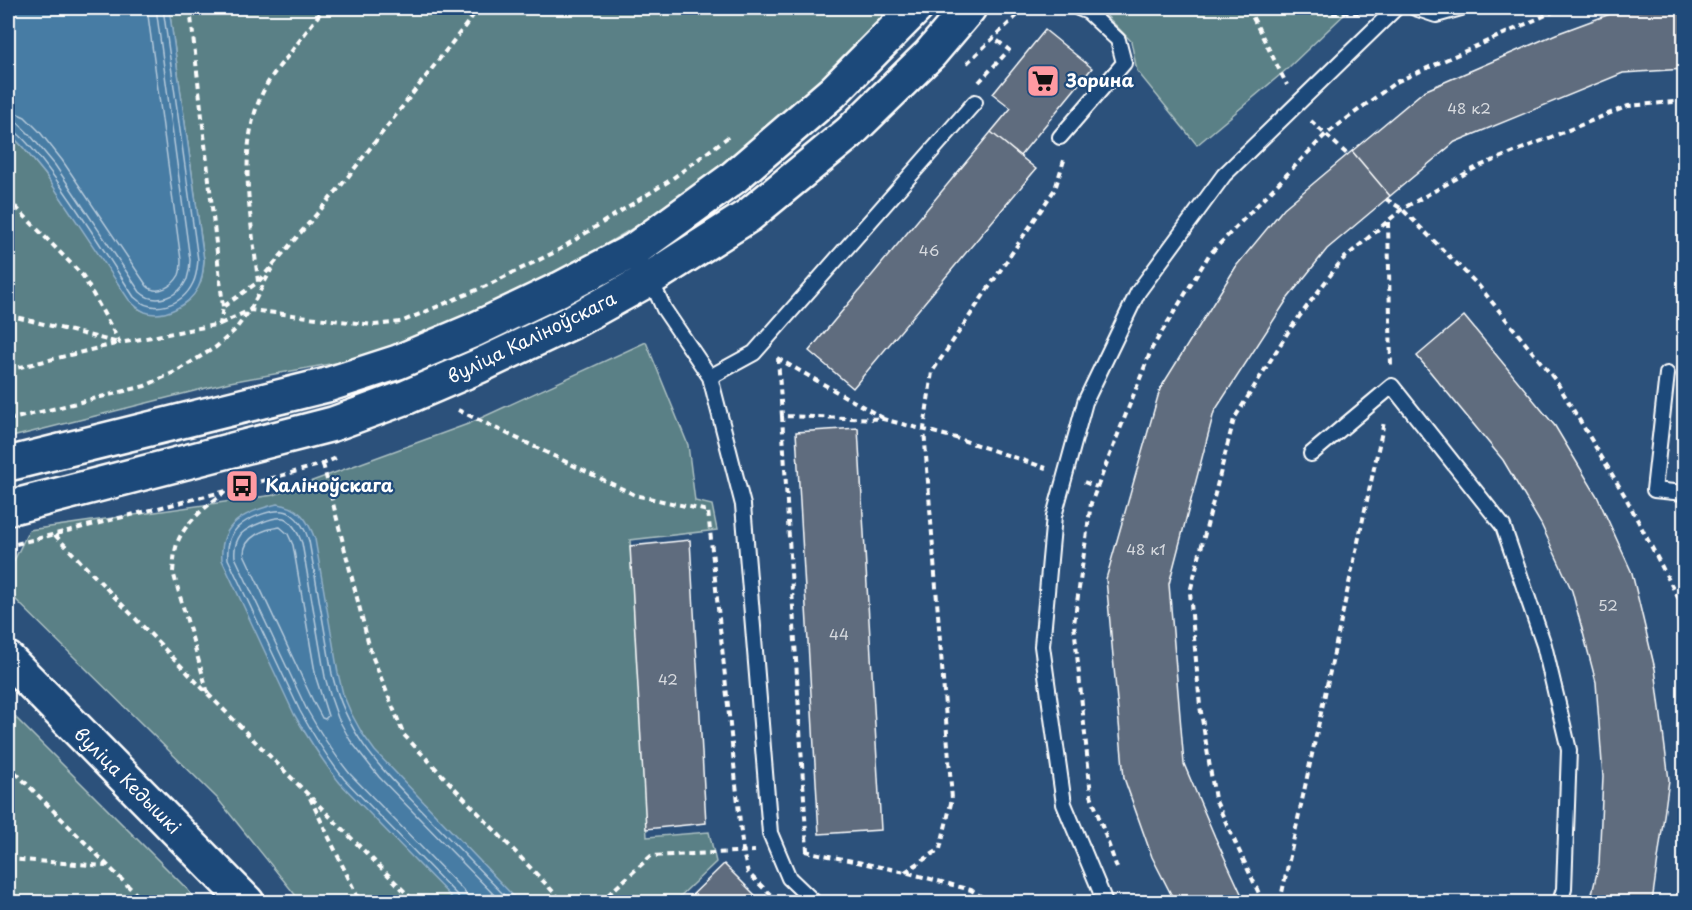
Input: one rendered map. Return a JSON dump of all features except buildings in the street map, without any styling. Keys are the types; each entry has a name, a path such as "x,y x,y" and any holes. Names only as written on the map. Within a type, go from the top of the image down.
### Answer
{"main road":[{"name":"вуліца Каліноўскага","path":"8,508 333,424 407,397 572,322 642,264 741,171 833,92 916,8"},
{"name":"вуліца Каліноўскага","path":"8,464 327,385 398,362 560,289 642,264 748,216 849,133 930,54 969,8"},
{"name":"вуліца Кедышкі","path":"8,659 247,903"}],"lane":[{"path":"1060,137 1124,63 1118,40 1088,12 1078,8"},
{"path":"1105,903 1064,804 1042,646 1054,516 1085,402 1138,292 1224,175 1396,8"},
{"path":"1415,8 1436,15 1461,8"},
{"path":"710,377 754,353 975,102"},
{"path":"642,264 664,309 710,377 743,505 770,833 789,878 814,903"},
{"path":"1667,374 1654,490 1684,493"},
{"path":"1311,454 1392,386 1503,526 1544,645 1569,750 1564,889 1560,903"}],"path":[{"path":"190,8 223,307 220,324"},
{"path":"258,282 248,186 249,136 266,86 324,8"},
{"path":"223,307 258,282 340,187 479,8"},
{"path":"1301,8 1362,14"},
{"path":"1118,870 1091,795 1074,624 1091,503 1152,348 1209,255 1325,135 1396,82 1555,11 1575,8"},
{"path":"975,102 979,83 1010,50 994,38"},
{"path":"906,872 940,849 952,798 924,429 932,372 1055,189 1078,116"},
{"path":"8,370 120,343 220,324 250,310 374,325 401,322 486,286 557,251 659,188 731,135"},
{"path":"8,199 83,276 120,343"},
{"path":"1386,199 1402,209 1479,286 1556,381 1625,496 1684,609"},
{"path":"1280,903 1392,386 1388,221"},
{"path":"8,420 145,386 177,371 216,347 234,330 250,310 277,260"},
{"path":"8,315 120,343"},
{"path":"754,353 778,358 883,419"},
{"path":"778,358 807,851"},
{"path":"458,410 635,495 708,511 743,852 748,873 778,903"},
{"path":"782,416 883,419 956,438 1024,461"},
{"path":"323,464 371,653 404,735 563,903"},
{"path":"16,544 266,480"},
{"path":"208,694 173,572 174,556 177,542 185,528 226,491"},
{"path":"55,534 208,694 416,903"},
{"path":"8,765 144,903"},
{"path":"308,794 360,903"},
{"path":"600,903 651,856 777,850 807,851 906,872 971,890 990,903"},
{"path":"8,859 107,866"}],"green space":[{"path":"169,8 897,8 779,121 704,180 633,228 561,271 447,325 352,360 230,382 8,438 8,132 45,174 137,308 154,312 171,310 193,295 201,281 204,260"},
{"path":"1099,8 1351,8 1287,69 1197,145 1137,71 1131,41"},
{"path":"646,342 688,445 695,501 712,505 717,530 630,540 647,837 709,832 716,862 674,902 301,902 217,798 8,592 8,573 29,530 274,495 468,424"},
{"path":"8,710 188,890 196,902 8,902"}],"water":[{"path":"8,8 169,8 204,260 202,278 198,288 189,300 175,309 152,314 140,310 129,300 45,174 8,132"},
{"path":"277,504 285,505 302,515 315,539 343,694 362,733 375,751 519,902 456,902 340,783 321,758 294,714 222,560 225,537 236,521 254,511"}],"place":[{"name":"Зорина","path":"1043,81"},
{"name":"Каліноўскага","path":"242,486"}]}
